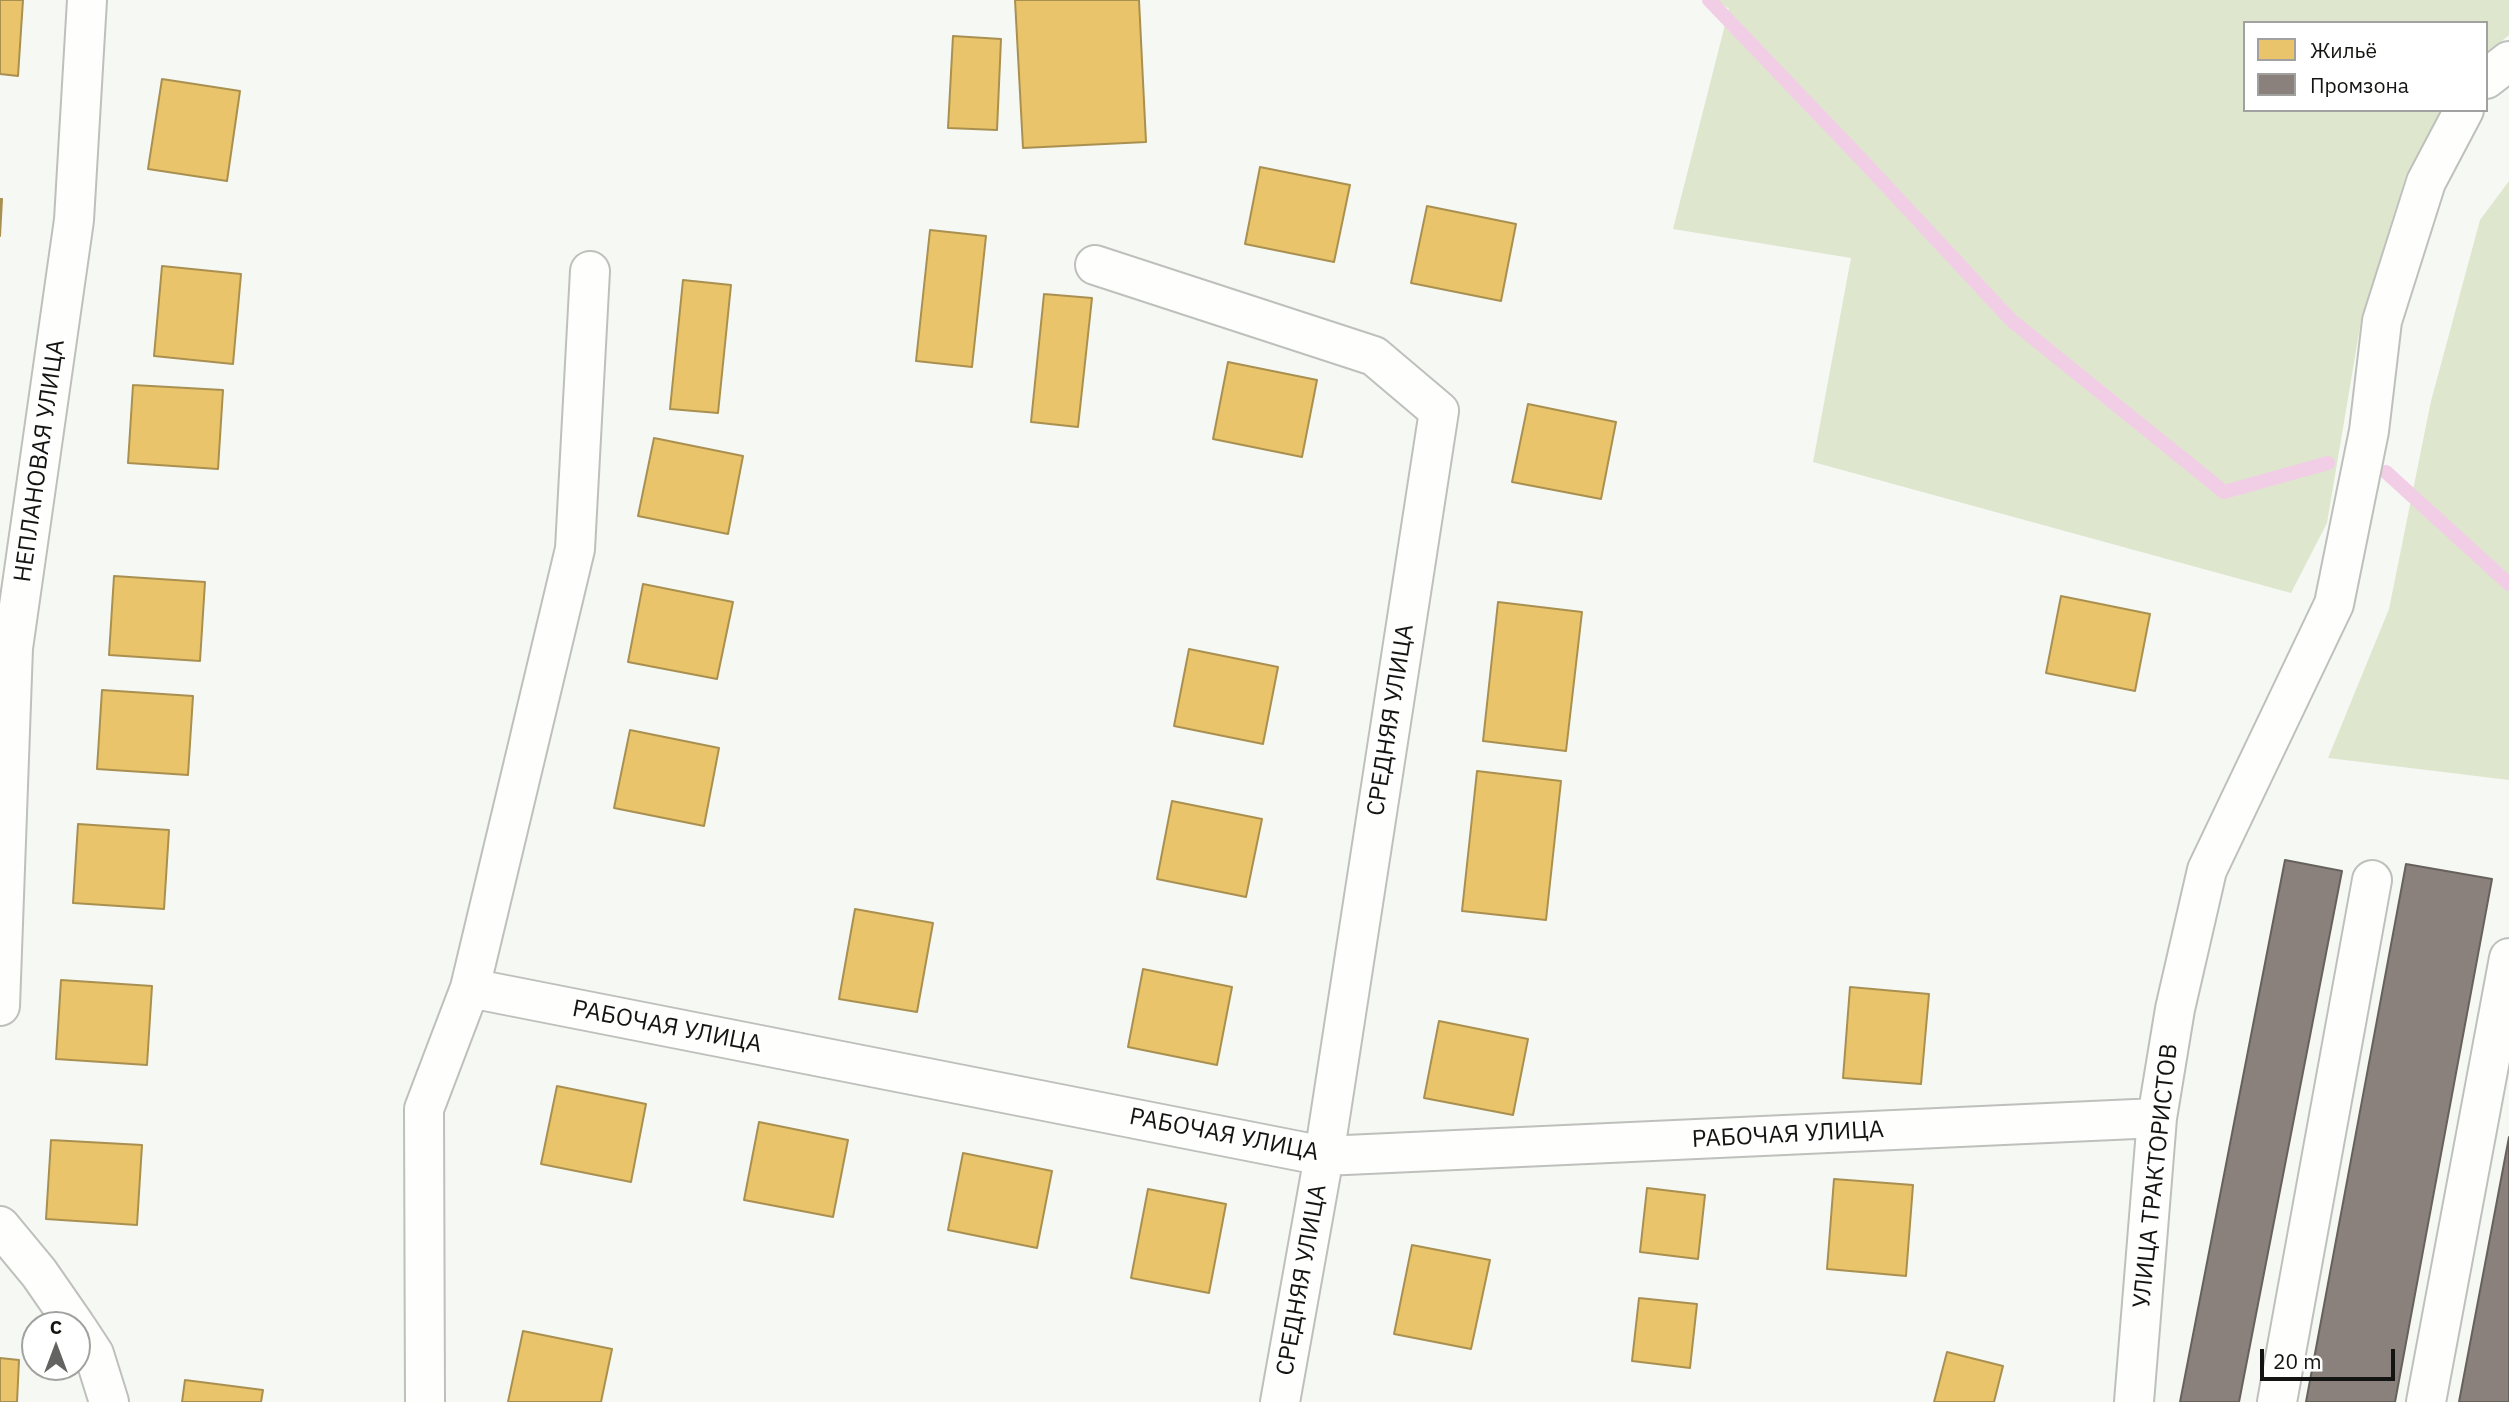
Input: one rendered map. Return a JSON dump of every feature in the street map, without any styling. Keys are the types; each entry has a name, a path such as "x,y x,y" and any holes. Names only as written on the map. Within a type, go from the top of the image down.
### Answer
{"street":[{"name":"НЕПЛАНОВАЯ УЛИЦА","path":"0,1006 13,648 74,220 87,0"},
{"path":"2488,77 2509,61"},
{"name":"УЛИЦА ТРАКТОРИСТОВ","path":"2134,1402 2157,1118 2175,1009 2207,870 2334,604 2369,431 2382,321 2426,182 2463,112"},
{"name":"СРЕДНЯЯ УЛИЦА","path":"1095,265 1374,356 1439,411 1324,1156 1280,1402"},
{"path":"425,1402 424,1110 470,988 575,549 590,271"},
{"path":"2277,1402 2372,880"},
{"path":"2426,1402 2509,958"},
{"name":"РАБОЧАЯ УЛИЦА","path":"470,988 1324,1156 2157,1118"},
{"path":"0,1226 39,1273 65,1311"},
{"path":"91,1350 109,1402"}],"green space":[{"path":"1716,0 2509,0 2509,35 2488,52 2488,21 2243,21 2243,112 2441,112 2406,175 2361,321 2327,523 2291,593 1813,462 1851,258 1673,229 1729,9"},
{"path":"2509,181 2509,780 2328,758 2389,609 2431,401 2480,220"}],"building: Жильё":[{"path":"0,0 23,0 18,76 0,74"},
{"path":"1015,0 1139,0 1146,142 1023,148"},
{"path":"953,36 1001,39 997,130 948,128"},
{"path":"162,79 240,91 227,181 148,169"},
{"path":"1260,167 1350,185 1334,262 1245,244"},
{"path":"0,199 2,199 0,236"},
{"path":"1427,206 1516,224 1501,301 1411,283"},
{"path":"930,230 986,236 972,367 916,361"},
{"path":"162,266 241,274 233,364 154,356"},
{"path":"683,280 731,285 718,413 670,409"},
{"path":"1044,294 1092,298 1078,427 1031,422"},
{"path":"1228,362 1317,380 1302,457 1213,439"},
{"path":"133,385 223,390 218,469 128,463"},
{"path":"1528,404 1616,422 1601,499 1512,482"},
{"path":"654,438 743,456 728,534 638,516"},
{"path":"114,576 205,582 200,661 109,655"},
{"path":"643,584 733,602 717,679 628,662"},
{"path":"2061,596 2150,614 2135,691 2046,673"},
{"path":"1498,602 1582,612 1566,751 1483,741"},
{"path":"1189,649 1278,667 1263,744 1174,726"},
{"path":"102,690 193,696 188,775 97,769"},
{"path":"630,730 719,748 704,826 614,808"},
{"path":"1477,771 1561,781 1546,920 1462,911"},
{"path":"1172,801 1262,819 1246,897 1157,879"},
{"path":"78,824 169,830 164,909 73,903"},
{"path":"855,909 933,923 917,1012 839,999"},
{"path":"1143,969 1232,987 1217,1065 1128,1047"},
{"path":"61,980 152,986 147,1065 56,1059"},
{"path":"1850,987 1929,994 1921,1084 1843,1078"},
{"path":"1439,1021 1528,1039 1513,1115 1424,1098"},
{"path":"557,1086 646,1104 631,1182 541,1164"},
{"path":"759,1122 848,1140 833,1217 744,1200"},
{"path":"51,1140 142,1145 137,1225 46,1219"},
{"path":"963,1153 1052,1171 1037,1248 948,1230"},
{"path":"1834,1179 1913,1185 1906,1276 1827,1269"},
{"path":"1647,1188 1705,1195 1698,1259 1640,1252"},
{"path":"1148,1189 1226,1204 1209,1293 1131,1278"},
{"path":"1412,1245 1490,1260 1471,1349 1394,1334"},
{"path":"1639,1298 1697,1304 1690,1368 1632,1361"},
{"path":"523,1331 612,1349 601,1402 508,1402"},
{"path":"1947,1352 2003,1366 1994,1402 1934,1402"},
{"path":"0,1358 19,1360 17,1402 0,1402"},
{"path":"185,1380 263,1390 261,1402 182,1402"}],"building: Промзона":[{"path":"2285,860 2342,871 2239,1402 2180,1402"},
{"path":"2406,864 2492,879 2395,1402 2306,1402"},
{"path":"2509,1137 2509,1402 2459,1402"}],"waterway":[{"path":"1709,0 2011,320 2224,492 2328,463"},
{"path":"2386,472 2509,584"}]}
